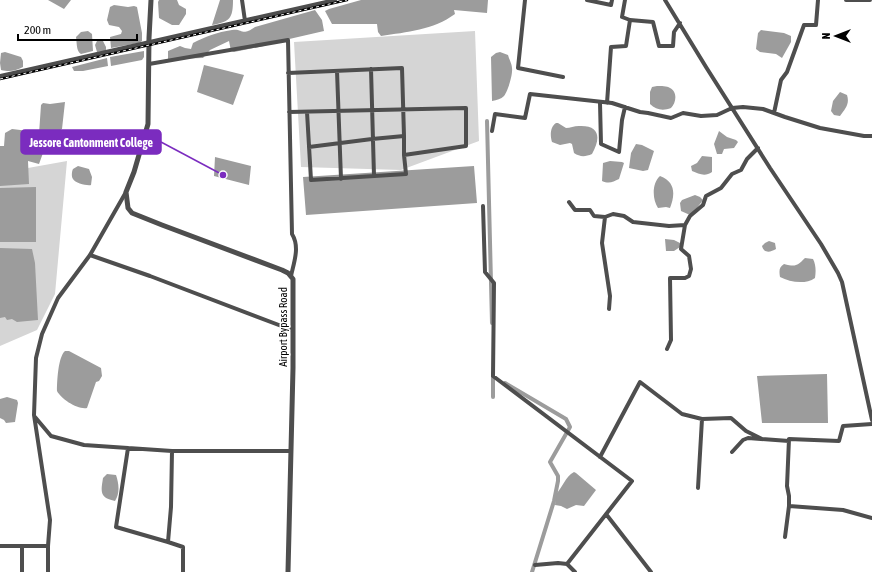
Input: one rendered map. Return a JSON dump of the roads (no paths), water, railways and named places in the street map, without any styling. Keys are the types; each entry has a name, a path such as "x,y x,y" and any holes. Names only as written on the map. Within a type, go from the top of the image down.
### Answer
{"street":[{"path":"48,572 50,520 34,415 36,358 42,334 58,298 90,255 126,192 134,172 148,124 148,64 151,0"},
{"path":"242,0 245,21"},
{"path":"0,76 335,0"},
{"path":"525,0 518,68 563,77"},
{"path":"587,0 611,5 612,0"},
{"path":"625,0 622,17 630,20 653,22 659,46 673,46 674,32 680,24"},
{"path":"666,0 732,108 821,244 838,273 842,282 872,420"},
{"path":"774,113 780,80 787,72 804,26 816,25 818,0"},
{"path":"846,0 870,0"},
{"path":"607,103 611,47 626,46 630,20"},
{"path":"148,64 288,40 292,234 296,241 291,276"},
{"path":"288,73 402,68 404,156 406,174 311,180 308,112"},
{"path":"371,70 374,176"},
{"path":"337,71 342,178"},
{"path":"492,131 496,114 525,118 530,94 607,103 640,112 648,112 671,118 683,113 702,116 717,115 732,108 743,107 763,109 820,128 864,136 872,136"},
{"path":"600,103 601,144 619,152 622,120 625,107"},
{"path":"289,112 466,108 466,146 404,156"},
{"path":"309,147 404,136"},
{"path":"667,349 671,340 670,278 685,278 689,276 691,269 689,256 681,250 685,225 690,216 703,205 706,196 721,188 732,174 741,170 747,158 758,148"},
{"name":"Airport Bypass Road","path":"126,192 128,208 132,213 282,270 291,276 294,283 290,367 288,572"},
{"path":"569,202 574,210 590,210 594,216 605,218 612,214 624,216 633,222 670,226 685,225"},
{"path":"483,206 485,272 494,283 493,376 632,481 567,564"},
{"path":"605,218 602,243 610,296 609,309"},
{"path":"90,255 292,330"},
{"path":"600,457 640,382 682,414 702,419 731,418 746,431 762,439"},
{"path":"34,415 51,436 84,445 172,450 290,450"},
{"path":"698,488 702,419"},
{"path":"732,452 743,440 748,438 789,441 789,439 839,440 843,426 872,424"},
{"path":"785,537 789,506 787,486 789,441"},
{"path":"128,448 116,527 183,547 183,572"},
{"path":"168,542 171,507 172,450"},
{"path":"789,506 845,510 872,518"},
{"path":"606,514 651,572"},
{"path":"0,546 48,546"},
{"path":"22,546 22,572"},
{"path":"534,565 558,563 567,564 574,572"}],"waterway":[{"path":"487,121 492,323"},
{"path":"493,373 493,397"},
{"path":"505,383 566,419 570,427 550,462 558,476 558,481 554,501 532,572"}],"railway":[{"path":"0,79 347,0"}],"place":[{"name":"Jessore Cantonment College","path":"223,175"}]}
